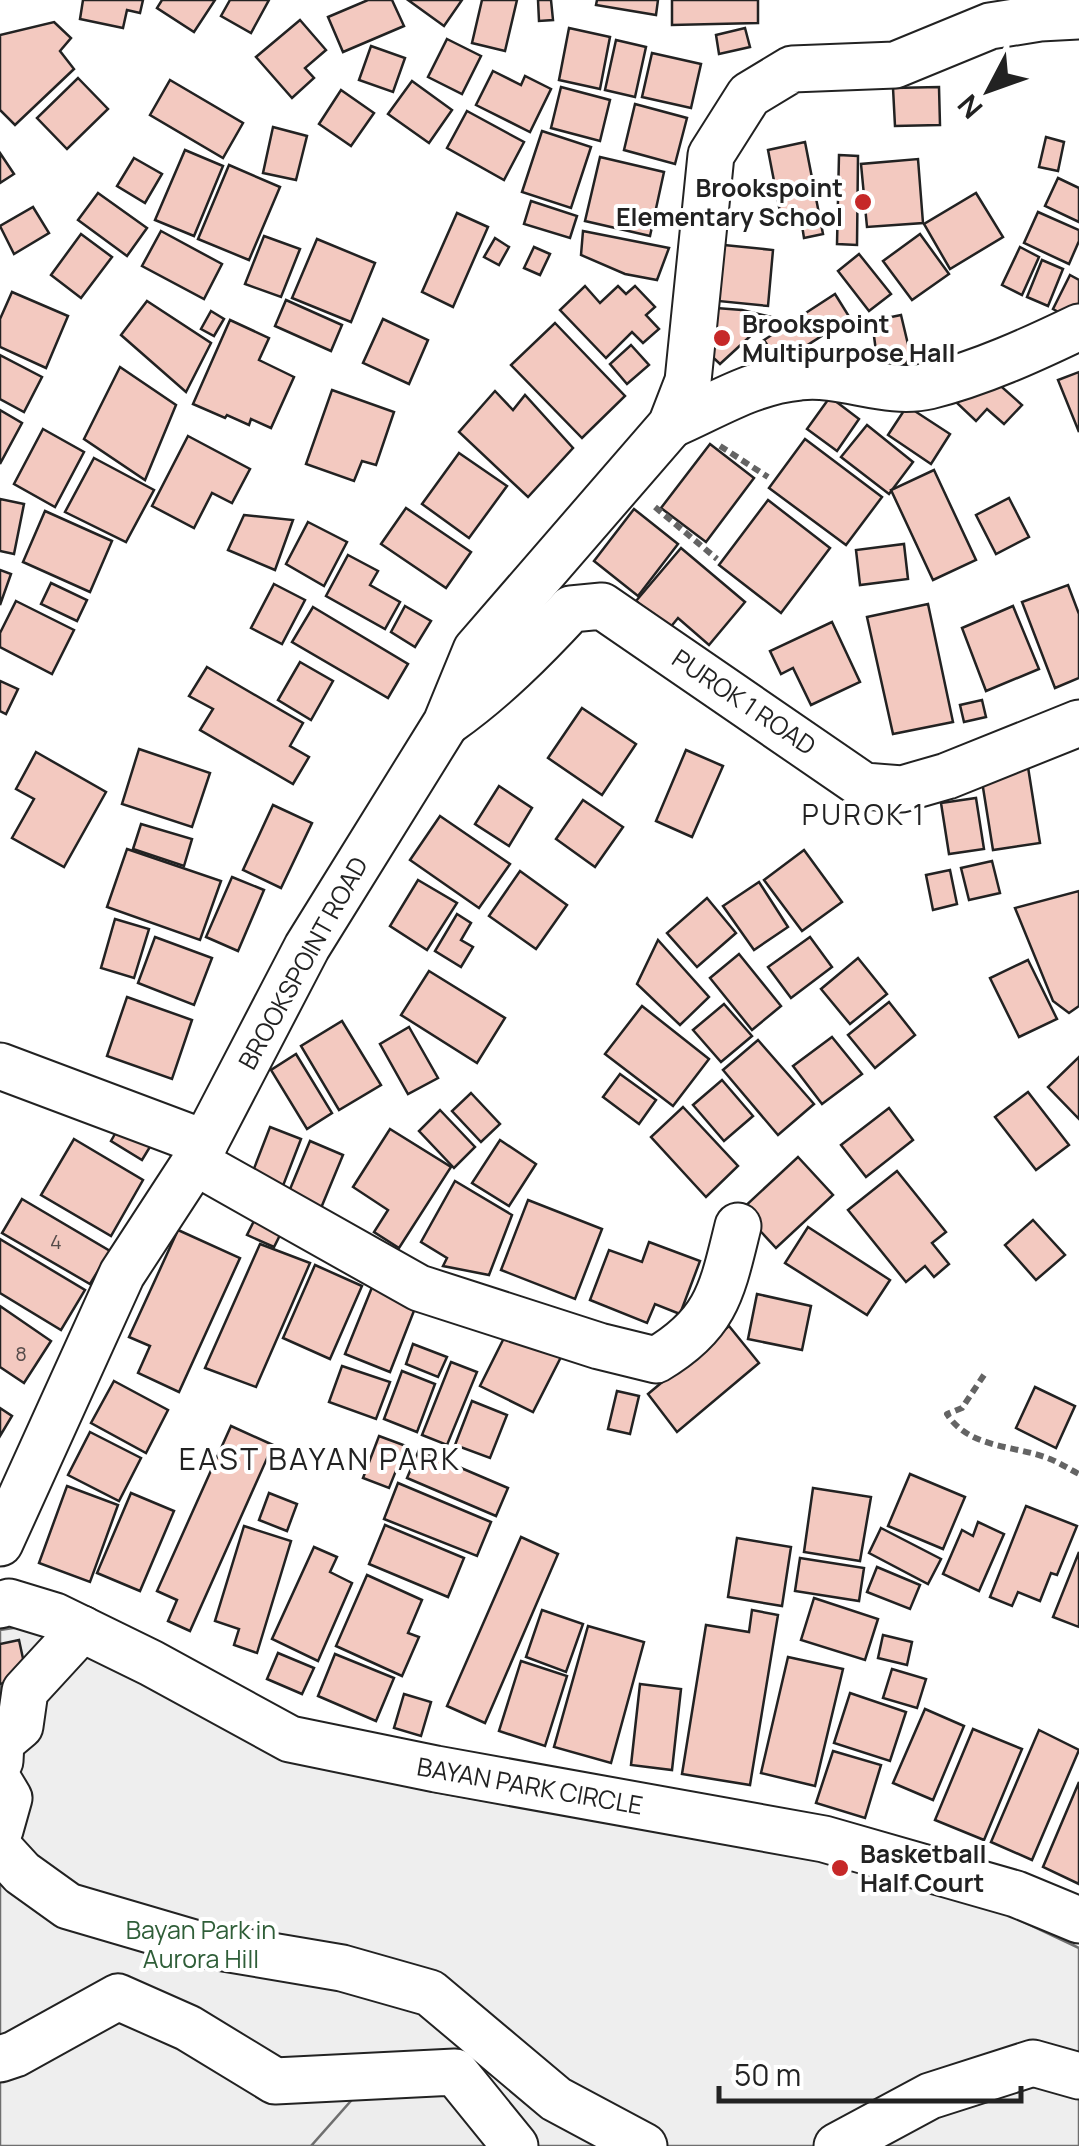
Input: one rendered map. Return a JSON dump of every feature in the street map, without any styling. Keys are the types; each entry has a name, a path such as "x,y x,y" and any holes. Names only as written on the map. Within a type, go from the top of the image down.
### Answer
{"street":[{"path":"671,425 688,382 711,154 749,96 792,69 895,65 990,26 1079,16"},
{"path":"671,425 747,388 800,376 850,378 888,388 926,386 1023,354 1079,327"},
{"name":"BROOKSPOINT ROAD","path":"0,1543 122,1274 200,1153 307,947 446,723 476,650 671,425"},
{"name":"PUROK 1 ROAD","path":"446,723 476,702 571,609 602,606 864,786 902,789 947,776 1079,724"},
{"path":"0,1066 200,1153 419,1288 599,1346 656,1360 685,1343 707,1318 717,1300 738,1226"},
{"name":"BAYAN PARK CIRCLE","path":"0,1604 9,1602 55,1616 151,1662 290,1739 824,1839 1016,1894 1079,1920"},
{"path":"0,1761 1,1742 20,1726 26,1690 82,1629"},
{"path":"0,1783 10,1798 0,1830"},
{"path":"0,1849 22,1873 68,1906 194,1943 342,1968 430,1993 556,2099 644,2146"},
{"path":"0,2059 118,1997 188,2028 276,2082 454,2072 515,2146"},
{"path":"838,2146 930,2096 1034,2063 1079,2076"}],"path":[{"path":"624,480 717,559"},
{"path":"984,1375 962,1408 947,1414 954,1426 991,1445 1048,1458 1079,1474"}],"green space":[{"name":"Bayan Park in Aurora Hill","path":"20,1627 139,1682 280,1759 435,1792 813,1859 1007,1914 1079,1948 1079,2146 0,2146 0,1630"}],"shaded area":[{"path":"455,2072 515,2146 311,2146 373,2076"}],"building":[{"path":"83,0 143,0 140,13 127,10 123,28 80,19"},
{"path":"162,0 215,0 194,32 157,8"},
{"path":"230,0 269,0 251,33 221,16"},
{"path":"368,0 392,0 404,26 343,52 328,17"},
{"path":"408,0 462,0 444,26"},
{"path":"482,0 517,0 505,51 472,43"},
{"path":"538,0 551,0 553,20 539,21"},
{"path":"597,0 658,0 656,15 596,5"},
{"path":"672,0 758,0 758,23 672,25"},
{"path":"300,20 326,50 305,68 314,78 292,98 256,57"},
{"path":"54,22 71,38 60,51 74,69 15,125 0,110 0,35"},
{"path":"569,28 610,37 600,89 559,80"},
{"path":"745,28 750,47 719,54 716,35"},
{"path":"447,39 481,56 462,94 428,77"},
{"path":"616,40 646,47 635,97 605,90"},
{"path":"371,46 405,58 393,92 359,80"},
{"path":"652,53 701,64 691,108 642,97"},
{"path":"493,71 521,85 525,76 551,89 530,132 476,105"},
{"path":"78,78 108,109 67,149 37,118"},
{"path":"170,80 243,123 223,158 150,115"},
{"path":"412,81 452,110 429,143 388,114"},
{"path":"561,87 610,100 600,141 551,128"},
{"path":"939,87 940,125 895,126 893,88"},
{"path":"341,90 374,113 351,146 319,124"},
{"path":"635,104 687,118 675,164 624,150"},
{"path":"467,111 524,142 504,180 447,148"},
{"path":"273,127 307,136 296,180 263,173"},
{"path":"542,131 591,147 571,208 522,192"},
{"path":"1046,137 1064,142 1058,171 1039,167"},
{"path":"805,142 823,234 804,238 801,219 782,222 768,150"},
{"path":"185,150 223,166 194,236 155,220"},
{"path":"0,153 14,174 0,183"},
{"path":"839,155 858,156 857,245 837,244"},
{"path":"600,157 664,172 650,236 585,221"},
{"path":"134,158 162,174 145,203 117,186"},
{"path":"918,159 923,223 867,227 861,164"},
{"path":"229,165 280,187 249,260 198,239"},
{"path":"1058,178 1079,188 1079,222 1045,206"},
{"path":"98,193 147,228 127,256 78,220"},
{"path":"976,193 1003,237 950,269 924,224"},
{"path":"531,201 577,216 570,238 524,224"},
{"path":"33,207 49,233 14,254 0,226"},
{"path":"1038,212 1079,230 1079,241 1069,264 1024,243"},
{"path":"457,213 488,227 453,307 422,292"},
{"path":"161,231 222,264 204,299 142,266"},
{"path":"583,231 669,248 657,280 625,274 581,255"},
{"path":"81,234 112,257 81,298 51,275"},
{"path":"920,234 949,274 912,300 883,261"},
{"path":"264,236 300,249 281,297 245,284"},
{"path":"495,238 509,247 499,265 484,257"},
{"path":"317,239 375,263 351,322 292,298"},
{"path":"724,245 773,250 768,306 718,301"},
{"path":"534,247 550,254 540,275 524,268"},
{"path":"1020,247 1039,257 1022,295 1002,285"},
{"path":"859,254 891,294 869,311 838,271"},
{"path":"1042,260 1063,269 1048,306 1027,297"},
{"path":"1070,275 1079,280 1079,308 1073,320 1053,309"},
{"path":"585,286 600,303 618,286 626,294 635,286 655,307 646,315 659,329 643,343 632,332 606,358 560,310"},
{"path":"12,292 68,316 46,368 0,347 0,319"},
{"path":"835,294 850,318 779,363 764,340"},
{"path":"286,300 342,325 331,351 275,326"},
{"path":"147,301 211,343 186,392 121,335"},
{"path":"703,307 771,317 720,364 703,348"},
{"path":"211,311 224,319 214,336 201,329"},
{"path":"901,315 911,357 898,374 879,374 872,321"},
{"path":"383,319 428,340 409,384 363,363"},
{"path":"230,320 269,338 259,360 294,377 271,428 251,419 249,425 227,415 225,418 193,404"},
{"path":"555,323 625,396 582,438 511,365"},
{"path":"631,345 649,365 627,384 610,364"},
{"path":"0,355 42,377 24,412 0,399"},
{"path":"120,367 176,405 145,480 84,439"},
{"path":"985,372 1022,405 1004,424 987,409 976,421 957,403"},
{"path":"1079,372 1079,432 1058,380"},
{"path":"332,390 394,412 376,465 362,461 354,481 306,464"},
{"path":"495,391 513,410 525,395 573,448 528,497 459,432"},
{"path":"830,397 859,419 837,451 807,429"},
{"path":"907,406 950,434 931,464 888,435"},
{"path":"0,410 22,423 0,464"},
{"path":"867,425 913,462 889,494 841,457"},
{"path":"43,429 84,452 55,507 14,484"},
{"path":"188,436 250,469 232,503 212,493 194,528 152,506"},
{"path":"805,439 882,497 846,545 769,488"},
{"path":"710,444 754,478 706,542 661,508"},
{"path":"459,453 507,486 469,538 422,504"},
{"path":"94,458 154,490 126,542 65,512"},
{"path":"934,470 976,560 933,580 891,490"},
{"path":"1009,498 1029,537 996,554 976,515"},
{"path":"0,499 24,504 14,554 0,551"},
{"path":"768,500 830,548 781,613 719,565"},
{"path":"406,508 471,552 446,588 381,544"},
{"path":"634,509 678,544 638,596 594,561"},
{"path":"45,511 112,541 90,592 23,562"},
{"path":"244,515 293,520 275,570 228,550"},
{"path":"308,522 347,542 324,586 286,564"},
{"path":"904,544 908,579 860,585 856,550"},
{"path":"681,548 745,602 709,645 678,618 669,629 636,601"},
{"path":"348,555 378,571 370,585 400,602 385,629 326,596"},
{"path":"0,570 11,574 0,605"},
{"path":"51,583 87,600 77,621 41,604"},
{"path":"274,584 305,600 282,644 251,628"},
{"path":"1068,585 1079,614 1079,678 1055,688 1022,602"},
{"path":"16,601 74,630 52,674 0,647 0,633"},
{"path":"928,604 953,722 893,734 867,617"},
{"path":"405,606 431,621 415,647 391,632"},
{"path":"1013,606 1039,669 986,691 962,628"},
{"path":"313,607 408,664 388,698 292,642"},
{"path":"832,622 860,682 811,705 793,668 781,674 770,651"},
{"path":"300,662 333,681 311,720 278,700"},
{"path":"207,667 303,723 290,746 309,757 293,784 200,730 213,709 189,696"},
{"path":"0,681 18,689 6,714 0,711"},
{"path":"982,700 986,717 964,722 960,705"},
{"path":"582,708 636,744 602,795 548,758"},
{"path":"139,749 210,773 192,827 122,804"},
{"path":"686,750 723,766 692,837 656,821"},
{"path":"36,752 106,792 64,867 12,838 34,799 16,789"},
{"path":"1028,767 1040,843 993,850 981,775"},
{"path":"499,786 532,808 509,846 475,824"},
{"path":"976,798 984,849 949,854 941,803"},
{"path":"583,800 623,827 595,867 556,839"},
{"path":"273,805 312,823 281,888 243,870"},
{"path":"440,816 510,864 479,908 410,860"},
{"path":"141,824 192,839 184,866 133,849"},
{"path":"127,849 221,881 200,940 107,907"},
{"path":"804,850 842,902 802,931 764,880"},
{"path":"992,861 1000,893 969,900 961,868"},
{"path":"950,870 957,904 933,910 926,875"},
{"path":"520,871 567,905 536,949 489,916"},
{"path":"232,877 264,890 238,951 206,937"},
{"path":"418,880 457,903 427,950 390,926"},
{"path":"759,882 788,927 754,950 723,906"},
{"path":"1079,891 1079,1006 1069,1013 1053,1001 1015,908"},
{"path":"707,898 736,933 697,967 667,933"},
{"path":"457,914 471,923 461,940 473,947 461,967 435,951"},
{"path":"115,919 149,929 134,978 101,968"},
{"path":"155,937 212,958 194,1005 138,983"},
{"path":"810,937 832,967 791,998 768,967"},
{"path":"658,940 709,997 680,1025 637,984"},
{"path":"739,954 781,1006 752,1030 710,978"},
{"path":"858,958 887,994 850,1024 821,989"},
{"path":"1028,960 1057,1019 1019,1037 990,978"},
{"path":"429,971 505,1018 477,1063 401,1015"},
{"path":"127,997 192,1020 172,1079 107,1056"},
{"path":"889,1002 915,1035 875,1068 848,1035"},
{"path":"724,1004 752,1036 721,1062 693,1030"},
{"path":"642,1006 709,1059 673,1106 605,1054"},
{"path":"342,1021 381,1085 339,1110 301,1046"},
{"path":"409,1027 438,1078 408,1094 380,1044"},
{"path":"832,1037 862,1074 822,1104 793,1066"},
{"path":"758,1040 814,1104 778,1135 723,1070"},
{"path":"296,1054 332,1113 307,1129 271,1070"},
{"path":"1079,1057 1079,1119 1048,1087"},
{"path":"620,1074 656,1100 639,1124 603,1097"},
{"path":"722,1080 753,1116 724,1141 693,1105"},
{"path":"1028,1092 1069,1145 1036,1170 995,1117"},
{"path":"471,1093 500,1124 481,1142 452,1111"},
{"path":"683,1107 738,1166 706,1197 651,1137"},
{"path":"889,1108 913,1140 866,1177 841,1145"},
{"path":"440,1110 475,1147 454,1168 419,1131"},
{"path":"124,1118 156,1137 142,1160 111,1141"},
{"path":"270,1127 301,1139 281,1191 250,1179"},
{"path":"390,1129 451,1167 399,1248 374,1232 388,1210 353,1187"},
{"path":"74,1139 143,1180 111,1236 41,1195"},
{"path":"500,1140 536,1164 509,1206 472,1183"},
{"path":"310,1141 343,1155 321,1208 288,1194"},
{"path":"798,1157 833,1195 776,1248 741,1210"},
{"path":"897,1171 946,1232 932,1243 949,1264 934,1277 925,1266 906,1282 848,1210"},
{"path":"455,1181 512,1215 489,1275 443,1266 447,1258 421,1242"},
{"path":"22,1199 110,1251 90,1284 2,1233"},
{"path":"528,1200 602,1229 575,1299 501,1270"},
{"path":"255,1219 282,1231 274,1247 247,1235"},
{"path":"1033,1220 1065,1255 1036,1280 1005,1245"},
{"path":"808,1227 890,1280 867,1315 785,1263"},
{"path":"178,1230 240,1258 179,1392 138,1373 150,1346 129,1337"},
{"path":"0,1239 85,1290 61,1330 0,1293"},
{"path":"649,1242 700,1261 680,1314 655,1304 647,1323 590,1300 609,1250 642,1262"},
{"path":"260,1244 310,1263 256,1387 205,1368"},
{"path":"315,1265 362,1286 330,1359 283,1338"},
{"path":"375,1280 419,1298 390,1372 345,1354"},
{"path":"757,1294 811,1306 802,1350 748,1339"},
{"path":"0,1306 51,1341 24,1383 0,1367"},
{"path":"729,1326 759,1363 677,1432 648,1394"},
{"path":"509,1328 562,1355 533,1412 480,1386"},
{"path":"413,1344 447,1357 438,1377 406,1364"},
{"path":"451,1362 477,1372 447,1445 422,1435"},
{"path":"342,1366 390,1382 376,1419 329,1402"},
{"path":"402,1371 435,1384 417,1432 384,1419"},
{"path":"114,1381 168,1410 146,1453 91,1423"},
{"path":"1035,1387 1075,1406 1056,1448 1016,1428"},
{"path":"617,1391 639,1396 630,1434 608,1429"},
{"path":"472,1401 507,1415 490,1458 455,1445"},
{"path":"0,1408 12,1416 0,1436"},
{"path":"231,1426 273,1445 190,1631 168,1621 177,1600 157,1591"},
{"path":"90,1432 141,1458 119,1501 68,1475"},
{"path":"379,1436 406,1446 389,1488 363,1478"},
{"path":"419,1450 508,1488 496,1516 407,1478"},
{"path":"910,1474 965,1497 943,1549 888,1526"},
{"path":"398,1483 491,1522 477,1556 384,1519"},
{"path":"67,1486 118,1505 90,1582 39,1563"},
{"path":"813,1488 871,1497 860,1561 804,1552"},
{"path":"131,1493 174,1511 140,1591 97,1573"},
{"path":"269,1493 297,1504 287,1531 259,1520"},
{"path":"1026,1506 1077,1526 1057,1575 1051,1573 1040,1601 1018,1592 1012,1606 990,1597"},
{"path":"978,1522 1004,1534 979,1591 943,1574 962,1530 973,1536"},
{"path":"385,1525 464,1558 448,1597 369,1564"},
{"path":"244,1526 291,1541 257,1653 234,1645 239,1629 215,1621"},
{"path":"881,1528 941,1559 928,1584 869,1553"},
{"path":"521,1537 558,1554 485,1723 447,1706"},
{"path":"737,1538 791,1547 782,1606 728,1597"},
{"path":"314,1547 337,1557 330,1572 352,1583 318,1661 272,1639"},
{"path":"1079,1552 1079,1627 1053,1617"},
{"path":"800,1558 864,1568 859,1601 795,1591"},
{"path":"877,1567 920,1585 910,1609 867,1592"},
{"path":"367,1575 422,1600 408,1633 419,1637 402,1676 336,1646"},
{"path":"814,1598 878,1619 865,1660 801,1640"},
{"path":"542,1610 583,1624 566,1672 526,1657"},
{"path":"752,1610 778,1615 750,1785 682,1774 706,1625 749,1632"},
{"path":"588,1626 644,1642 611,1763 554,1747"},
{"path":"883,1635 912,1642 907,1665 878,1658"},
{"path":"19,1640 27,1677 0,1684 0,1644"},
{"path":"278,1653 314,1668 302,1694 267,1679"},
{"path":"335,1654 394,1678 376,1721 318,1696"},
{"path":"788,1657 843,1669 815,1786 761,1773"},
{"path":"521,1661 567,1676 545,1746 499,1731"},
{"path":"892,1669 926,1679 917,1708 883,1698"},
{"path":"640,1684 681,1689 672,1770 631,1765"},
{"path":"850,1693 906,1712 890,1761 834,1743"},
{"path":"404,1694 431,1702 421,1736 394,1728"},
{"path":"925,1709 964,1726 933,1800 893,1783"},
{"path":"973,1729 1022,1749 984,1840 935,1820"},
{"path":"1039,1730 1079,1750 1032,1860 991,1842"},
{"path":"833,1751 881,1765 865,1818 816,1803"},
{"path":"1079,1782 1079,1884 1043,1867"}],"place":[{"name":"Brookspoint Elementary School","path":"863,202"},
{"name":"Brookspoint Multipurpose Hall","path":"722,338"},
{"name":"Basketball Half Court","path":"840,1868"}],"district":[{"name":"PUROK 1","path":"864,815"},
{"name":"EAST BAYAN PARK","path":"320,1460"}]}
